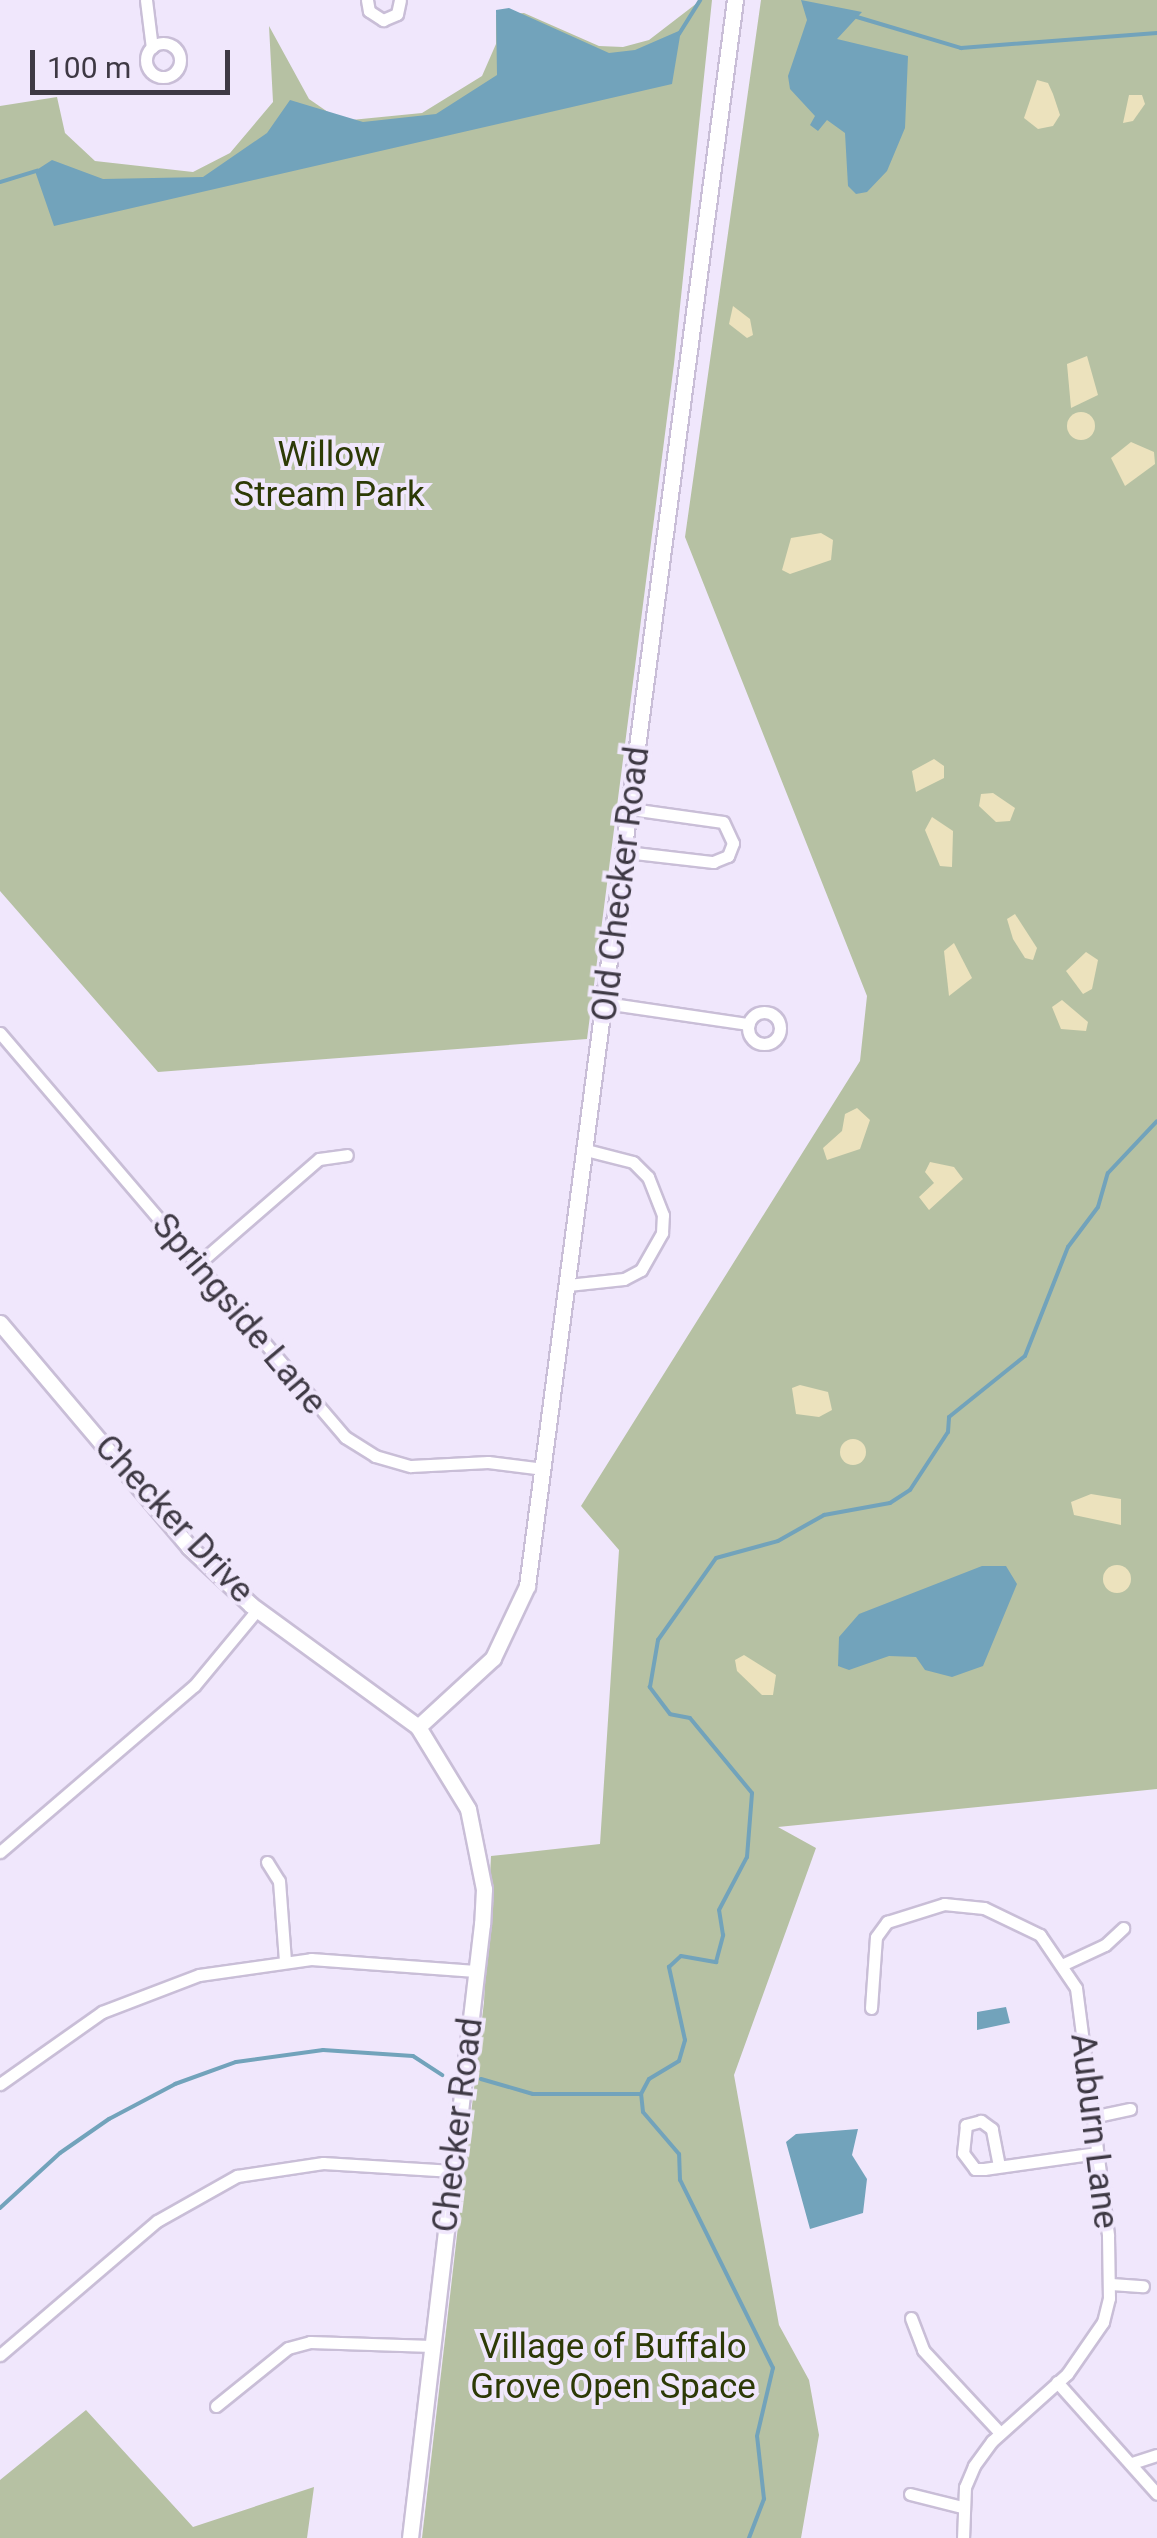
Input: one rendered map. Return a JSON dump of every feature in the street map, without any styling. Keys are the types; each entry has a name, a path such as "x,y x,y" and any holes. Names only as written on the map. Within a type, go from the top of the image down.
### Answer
{"street":[{"path":"146,0 152,48"},
{"path":"368,0 369,11 383,20 397,14 400,0"},
{"name":"Old Checker Road","path":"418,1727 494,1658 519,1615 544,1469 735,0"},
{"path":"626,852 713,862 730,854 734,839 723,822 631,809"},
{"path":"605,1002 748,1024"},
{"name":"Springside Lane","path":"0,1033 338,1429 375,1456 412,1466 488,1462 544,1469"},
{"path":"568,1285 624,1280 641,1270 662,1233 664,1215 648,1177 633,1162 586,1150"},
{"path":"198,1264 319,1159 347,1156"},
{"name":"Checker Drive","path":"0,1324 189,1547 257,1610 418,1727"},
{"path":"0,1852 194,1686 257,1610"},
{"name":"Checker Road","path":"410,2538 484,1889 476,1836 456,1781 418,1727"},
{"path":"268,1862 279,1881 286,1961"},
{"name":"Auburn Lane","path":"871,2008 876,1937 887,1922 913,1909 984,1908 1040,1935 1064,1964 1076,1988 1111,2284 1102,2322 1057,2382 1000,2433 974,2466 962,2507 963,2538"},
{"path":"1064,1964 1105,1945 1123,1928"},
{"path":"0,2084 102,2012 199,1975 286,1961 476,1972"},
{"path":"1092,2117 1130,2109"},
{"path":"999,2166 992,2129 981,2121 966,2125 966,2163 999,2166 1097,2153"},
{"path":"0,2356 157,2221 237,2176 323,2163 452,2172"},
{"path":"1111,2284 1144,2286"},
{"path":"911,2318 922,2350 1000,2433"},
{"path":"216,2406 288,2348 310,2342 432,2346"},
{"path":"1057,2382 1157,2494"},
{"path":"1132,2464 1157,2455"},
{"path":"910,2494 962,2507"}],"green space":[{"name":"Willow Stream Park","path":"701,0 712,0 674,364 587,1039 158,1072 0,891 0,106 57,97 65,133 95,161 193,172 230,153 273,102 269,26 309,99 341,121 422,113 482,76 496,44 496,15 524,13 599,46 623,47 649,40"},
{"name":"Village of Buffalo Grove Open Space","path":"761,0 1157,0 1157,1789 778,1827 816,1848 734,2075 779,2325 809,2380 819,2435 801,2538 422,2538 484,2002 491,1856 600,1844 619,1550 581,1506 860,1061 867,996 685,537"},
{"path":"86,2410 193,2527 314,2487 307,2538 0,2538 0,2480"}],"sand":[{"path":"1037,80 1048,83 1060,115 1053,126 1038,129 1024,118"},
{"path":"1129,95 1142,95 1145,104 1133,121 1123,123"},
{"path":"733,306 750,319 753,335 747,338 729,324"},
{"path":"1087,356 1098,395 1071,408 1067,364"},
{"path":"1081,412 1091,416 1095,426 1091,436 1081,440 1071,436 1067,426 1071,416"},
{"path":"1131,442 1154,452 1155,464 1125,486 1111,458"},
{"path":"821,533 833,540 831,560 790,574 782,570 791,538"},
{"path":"934,759 944,766 944,778 916,792 912,771"},
{"path":"993,793 1015,808 1010,821 996,822 979,806 981,794"},
{"path":"932,817 953,831 952,867 940,866 925,830"},
{"path":"1015,914 1037,948 1033,960 1025,958 1013,939 1007,919"},
{"path":"954,943 972,978 949,996 944,951"},
{"path":"1086,952 1098,960 1092,989 1083,994 1066,971"},
{"path":"1062,1000 1088,1022 1086,1031 1061,1029 1052,1007"},
{"path":"857,1108 870,1120 860,1149 827,1160 823,1148 842,1131 845,1114"},
{"path":"930,1162 954,1167 963,1179 929,1210 919,1197 934,1183 925,1172"},
{"path":"800,1385 828,1392 832,1410 819,1417 796,1414 792,1388"},
{"path":"853,1439 862,1443 866,1452 862,1461 853,1465 844,1461 840,1452 844,1443"},
{"path":"1091,1494 1121,1499 1121,1525 1074,1515 1071,1502"},
{"path":"1117,1565 1127,1569 1131,1579 1127,1589 1117,1593 1107,1589 1103,1579 1107,1569"},
{"path":"744,1655 776,1675 773,1695 762,1695 737,1671 735,1660"}],"water":[{"path":"801,0 862,12 837,39 908,56 905,128 887,171 867,192 856,194 848,186 845,133 827,120 818,131 810,125 815,116 790,89 788,76 807,20"},
{"path":"509,8 609,53 635,50 681,30 672,84 54,226 35,171 52,160 103,179 203,177 267,133 290,100 363,122 436,114 497,75 496,10"},
{"path":"982,1566 1006,1566 1017,1584 983,1666 952,1677 925,1670 916,1657 889,1656 849,1670 838,1666 839,1637 859,1614"},
{"path":"1006,2007 1010,2023 977,2030 977,2012"},
{"path":"858,2129 852,2155 867,2179 863,2213 810,2229 786,2142 796,2134"}],"waterway":[{"path":"679,34 700,0"},
{"path":"857,17 961,48 1157,33"},
{"path":"0,182 37,171"},
{"path":"749,2538 764,2499 757,2436 773,2368 680,2180 679,2154 643,2112 641,2094 649,2079 679,2061 685,2040 669,1967 681,1956 716,1962 723,1935 719,1910 747,1857 752,1793 690,1718 670,1714 650,1687 658,1640 716,1558 778,1541 824,1515 890,1503 910,1490 948,1432 949,1417 1025,1356 1068,1247 1098,1207 1108,1173 1157,1121"},
{"path":"0,2208 60,2153 109,2119 175,2084 236,2062 323,2050 413,2056 442,2075"},
{"path":"481,2079 533,2094 641,2094"}]}
